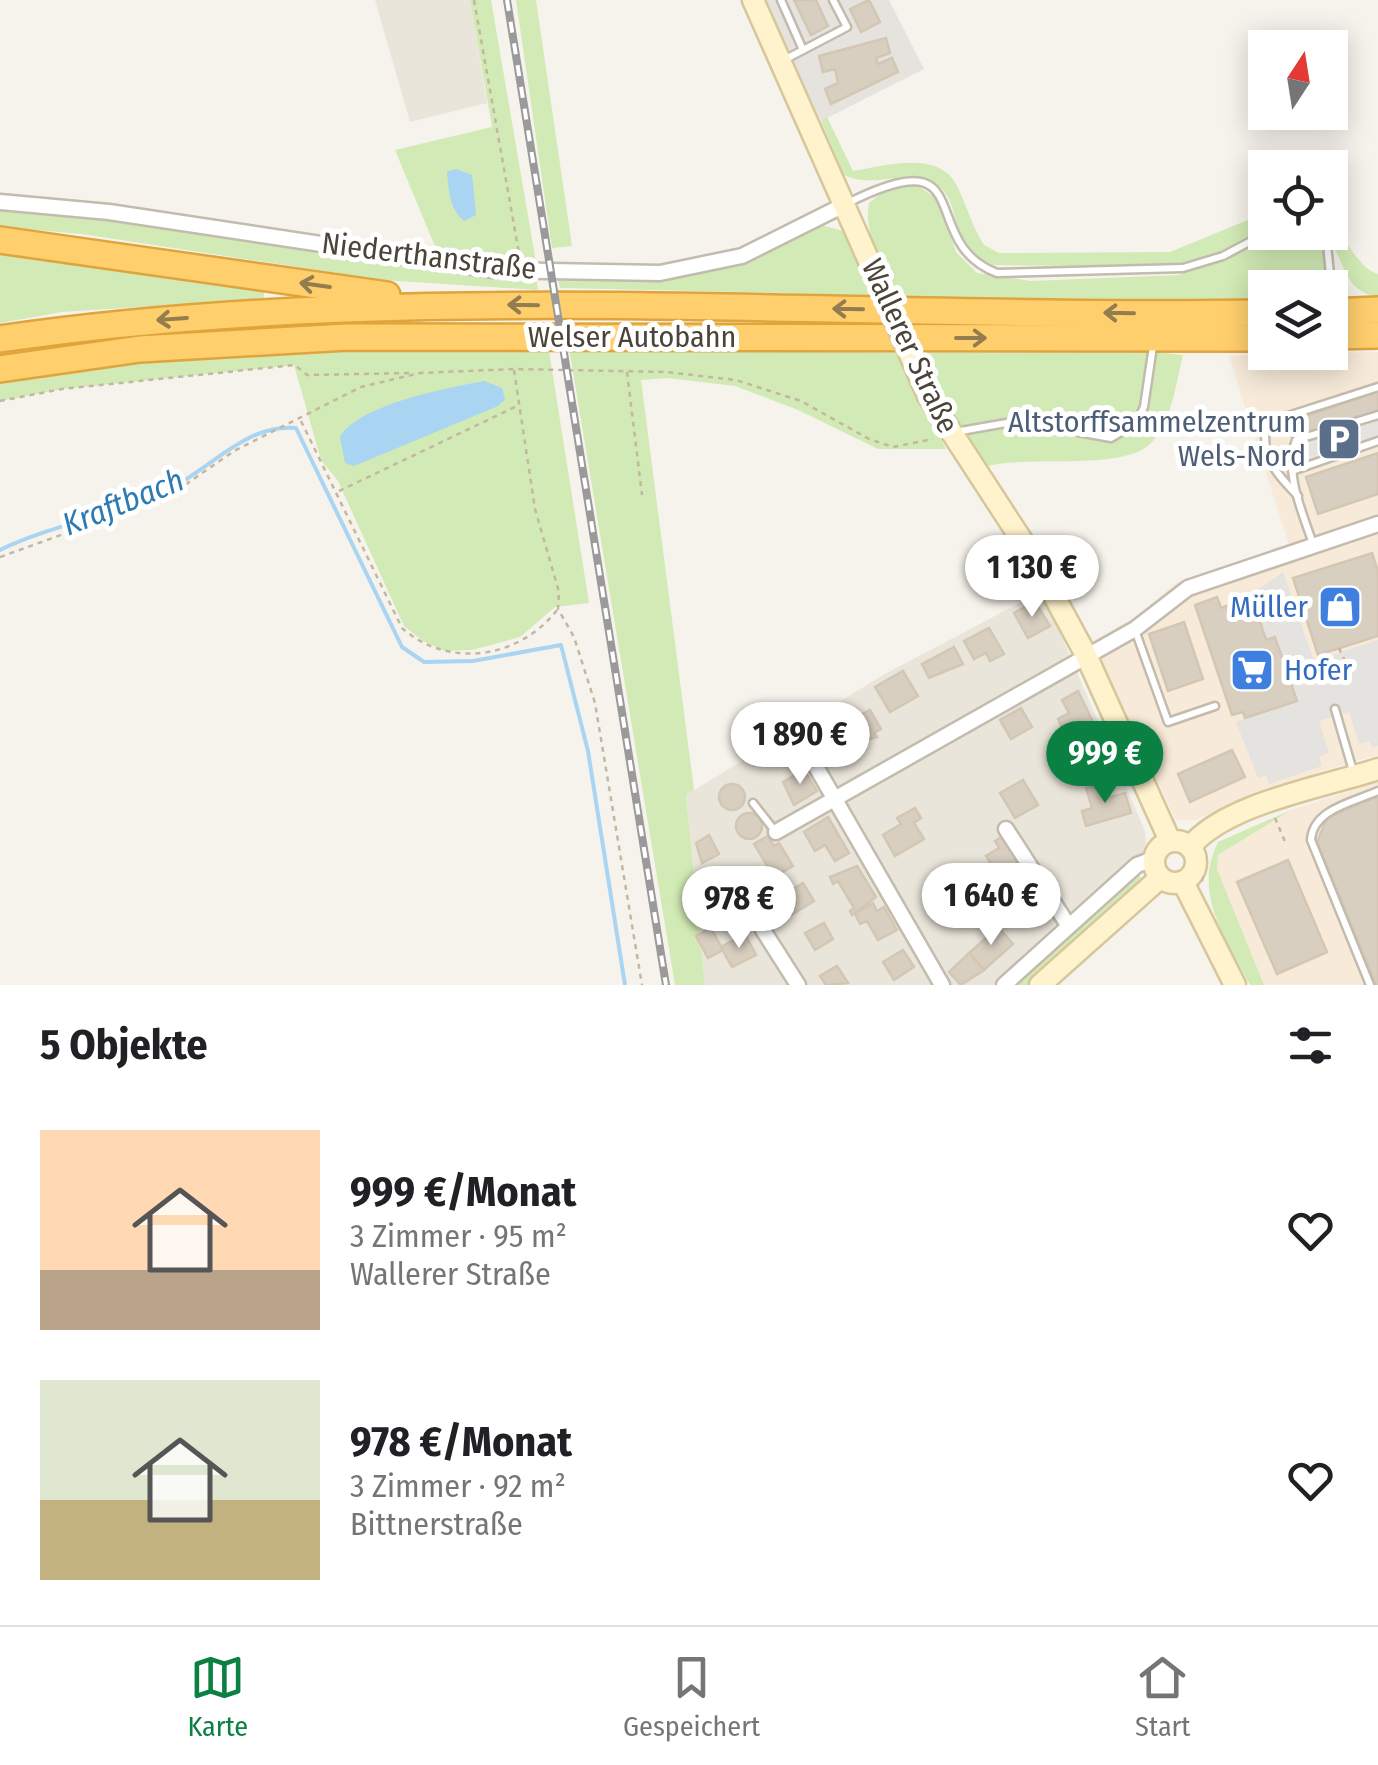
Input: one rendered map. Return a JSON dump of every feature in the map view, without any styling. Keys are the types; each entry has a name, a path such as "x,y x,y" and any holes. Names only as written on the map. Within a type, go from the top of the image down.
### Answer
{"highway":[{"path":"0,240 447,304"},
{"name":"Welser Autobahn","path":"0,339 154,320 447,304 1248,313"},
{"path":"1348,316 1378,310"},
{"path":"1348,325 1378,335"},
{"name":"Welser Autobahn","path":"0,369 140,349 347,337 1248,338"}],"street":[{"name":"Wallerer Straße","path":"753,0 928,396 1034,559 1189,846"},
{"name":"Niederthanstraße","path":"0,202 109,212 493,270 643,272 710,266 742,256 846,204"},
{"path":"776,832 1135,629 1188,588 1378,524"},
{"path":"796,732 942,985"},
{"path":"1040,985 1156,868 1209,828 1242,812 1378,770"},
{"path":"1006,830 1068,925"},
{"path":"1185,887 1196,866 1189,846"},
{"path":"1004,985 1137,865 1156,868 1185,887 1234,985"},
{"path":"762,930 798,985"}],"lane":[{"path":"781,0 803,50"},
{"path":"781,61 846,27 833,0"},
{"path":"846,204 892,182 927,184 941,195 958,246 972,264 997,273 1183,268 1223,256 1248,243"},
{"path":"949,433 1018,421 1110,438 1136,423 1144,407 1154,340"},
{"path":"1298,496 1270,467 1263,444 1266,423 1378,387"},
{"path":"1314,547 1292,471 1290,458 1296,440 1378,414"},
{"path":"1292,471 1378,442"},
{"path":"1135,629 1168,722 1215,706"},
{"path":"1335,709 1354,777"},
{"path":"1370,985 1311,840 1312,830 1324,815 1378,792"},
{"path":"753,802 776,832"}],"path":[{"path":"474,0 512,236 520,252"},
{"path":"0,400 62,389 295,365 307,375 514,369 626,372 736,380 801,402 870,439 894,446 949,433"},
{"path":"301,420 402,628 421,645 445,654 473,654 522,640 546,625 558,609 559,592 535,509 514,369"},
{"path":"626,372 642,495"},
{"path":"0,557 170,496 234,451 362,387 420,373"},
{"path":"338,492 518,406"},
{"path":"558,609 574,636 595,703 642,985"},
{"path":"1338,648 1348,668"},
{"path":"1273,812 1286,844"},
{"path":"1185,887 1202,880 1189,846"}],"shaded area":[{"path":"375,0 470,0 487,103 410,122"},
{"path":"763,0 889,0 924,69 821,121"},
{"path":"1378,352 1378,755 1324,770 1195,820 1176,820 1091,642 1137,616 1176,583 1289,545 1229,356 1248,355 1248,370 1348,370 1348,353"},
{"name":"Altstorffsammelzentrum Wels-Nord","path":"1378,417 1378,436 1297,462 1301,441"},
{"path":"1283,572 1314,661 1378,640 1378,746 1372,748 1370,741 1359,744 1349,712 1319,721 1329,753 1319,757 1322,766 1269,784 1266,775 1258,778 1236,722 1297,701 1276,636 1267,639 1252,594"},
{"path":"1042,591 1145,831 1146,846 1136,873 1006,985 705,985 686,795 885,674"},
{"path":"1378,782 1378,985 1264,985 1217,869 1218,855 1291,810"}],"green space":[{"path":"470,0 491,0 537,268 439,256 395,150 492,127"},
{"path":"516,0 536,0 572,246 552,248"},
{"path":"827,117 853,171 910,163 938,167 949,175 984,245 999,253 1170,252 1248,220 1248,238 1217,254 1175,267 988,265 966,249 942,189 923,179 867,180 844,175 821,121"},
{"path":"916,185 939,200 956,252 977,273 1031,281 1179,275 1248,246 1248,250 1321,250 1325,270 1248,270 1248,300 1077,303 895,295 871,238 868,215 869,203 890,186"},
{"path":"0,208 248,237 466,274 536,276 538,290 382,280 82,234 0,227"},
{"path":"821,225 843,231 872,295 560,288 558,279 670,278 729,267"},
{"path":"1348,245 1357,258 1378,274 1378,297 1356,287 1336,251 1348,250"},
{"path":"0,250 264,289 264,299 62,312 0,323"},
{"path":"569,348 898,353 946,449 878,449 798,410 735,386 667,378 641,380 694,790 686,795 705,985 675,985"},
{"path":"296,350 549,351 589,603 555,607 520,637 472,650 445,651 404,626 338,481 321,460 294,365 62,389 0,401 0,383 123,365"},
{"path":"921,353 1183,355 1164,423 1152,442 1139,451 1099,460 987,466 938,392"},
{"path":"1291,810 1218,855 1217,869 1264,985 1250,985 1215,915 1210,898 1211,861 1218,842"},
{"path":"1136,873 1142,879 1121,904 1031,985 1006,985"}],"water":[{"path":"456,169 472,175 476,215 464,221 455,211 449,192 447,172"},
{"path":"484,381 502,388 505,399 498,406 354,466 345,463 340,437 365,415 406,399"}],"building":[{"path":"794,0 816,0 828,26 811,35"},
{"path":"869,0 880,22 861,32 850,9"},
{"path":"886,38 890,53 876,58 878,64 892,58 898,72 831,104 825,89 838,83 835,69 823,72 819,56"},
{"path":"1378,392 1378,411 1300,437 1279,434 1276,426"},
{"path":"1378,453 1378,494 1318,514 1306,477"},
{"name":"Müller","path":"1372,553 1378,572 1378,636 1318,655 1293,578"},
{"name":"Hofer","path":"1217,597 1221,608 1252,597 1266,640 1275,637 1297,701 1245,718 1243,712 1232,715 1195,605"},
{"path":"1030,604 1035,610 1039,608 1050,626 1028,638 1014,613"},
{"path":"1184,622 1203,679 1168,691 1149,634"},
{"path":"989,628 1004,654 990,661 986,653 974,659 964,641"},
{"path":"954,647 963,664 929,678 922,664"},
{"path":"903,671 918,696 890,712 875,687"},
{"path":"1078,691 1093,722 1066,735 1058,719 1069,713 1062,700"},
{"path":"1021,708 1032,727 1011,739 1000,720"},
{"path":"870,710 881,729 874,733 877,737 860,742 849,721"},
{"path":"832,718 845,739 821,754 808,732"},
{"path":"1094,729 1109,758 1086,770 1071,740"},
{"path":"1232,750 1245,777 1190,802 1178,774"},
{"path":"804,770 817,791 794,805 783,782"},
{"path":"1023,780 1038,805 1015,818 1000,793"},
{"path":"732,784 741,788 745,797 741,806 732,810 723,806 719,797 723,788"},
{"path":"1100,784 1104,799 1125,793 1131,813 1086,826 1082,811 1092,808 1086,788"},
{"path":"1378,796 1376,985 1317,842 1327,818"},
{"path":"915,808 921,818 914,823 924,839 895,856 883,835 901,824 897,818"},
{"path":"749,813 758,817 762,826 758,835 749,839 740,835 736,826 740,817"},
{"path":"828,817 849,853 835,861 825,845 815,851 804,832"},
{"path":"709,835 719,854 702,863 696,843"},
{"path":"1005,835 1021,860 1014,865 1025,883 1009,893 986,856 999,848 995,841"},
{"path":"768,836 774,846 779,843 793,866 774,877 754,844"},
{"path":"1288,860 1327,952 1277,974 1237,882"},
{"path":"857,866 876,897 852,915 850,911 854,908 838,881 833,884 830,877"},
{"path":"803,883 814,901 791,915 780,897"},
{"path":"873,903 877,911 884,907 897,930 878,940 867,921 860,924 855,914"},
{"path":"824,923 833,939 815,950 805,933"},
{"path":"998,927 1013,944 984,970 969,953"},
{"path":"711,928 723,950 708,958 696,936"},
{"path":"745,934 756,955 732,967 721,947"},
{"path":"903,950 914,967 894,980 883,962"},
{"path":"969,953 984,970 961,985 949,972"},
{"path":"837,966 848,983 826,985 820,976"}],"waterway":[{"name":"Kraftbach","path":"0,550 147,499 183,481 245,440 278,428 296,428 402,647 424,662 473,661 561,645 588,751 625,985"}],"railway":[{"path":"507,0 666,985"}],"place":[{"name":"Altstorffsammelzentrum Wels-Nord","path":"1339,439"},
{"name":"Müller","path":"1340,607"},
{"name":"Hofer","path":"1252,670"}]}
